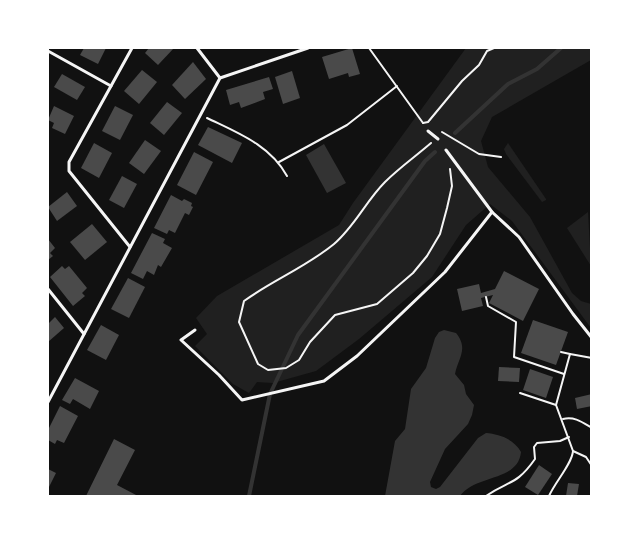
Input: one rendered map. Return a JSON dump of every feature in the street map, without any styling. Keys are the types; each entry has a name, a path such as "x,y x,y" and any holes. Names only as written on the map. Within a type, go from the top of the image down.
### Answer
{"lane":[{"path":"130,247 69,171 69,162 132,48"},
{"path":"197,48 220,78"},
{"path":"48,402 220,78 308,48"},
{"path":"48,51 111,86"},
{"path":"428,131 437,138"},
{"path":"446,151 492,212 519,237 592,338"},
{"path":"195,330 180,340 219,375 242,400 324,381 357,356 445,272 492,212"},
{"path":"48,289 84,334"}],"path":[{"path":"369,48 423,124 428,122 462,81 480,65 487,51 494,48"},
{"path":"279,162 347,125 397,86"},
{"path":"200,115 253,140 279,162 287,176"},
{"path":"428,122 478,154 501,157"},
{"path":"437,138 384,183 352,225 334,243 301,268 274,281 244,301 239,322 250,351 258,364 268,370 286,368 299,360 310,342 335,315 377,304 414,273 428,256 440,234 452,186 446,151"},
{"path":"486,297 488,306 516,322 514,357 564,374"},
{"path":"561,352 592,358"},
{"path":"549,496 555,482 572,458 573,451 556,405 570,354"},
{"path":"520,393 556,405"},
{"path":"563,420 568,418 580,420 592,428"},
{"path":"486,496 514,482 525,473 535,459 534,447 537,443 560,441 568,437"},
{"path":"573,451 586,458 592,466"}],"shaded area":[{"path":"466,48 591,48 591,60 492,117 481,141 488,167 530,217 572,293 581,301 591,304 591,328 512,221 490,204 466,225 432,277 359,339 316,371 273,383 257,382 249,393 233,384 195,346 207,334 196,318 217,296 339,225"},
{"path":"508,143 546,200 542,202 506,154 504,149"},
{"path":"324,144 346,183 327,193 306,155"},
{"path":"588,212 591,266 567,228"},
{"path":"444,330 456,333 462,344 455,374 464,385 466,394 474,405 468,424 445,449 430,482 431,487 436,489 440,487 478,438 486,433 501,436 518,447 521,452 518,462 505,473 476,484 460,496 385,496 395,441 405,429 411,389 426,368 435,338 439,332"}],"building":[{"path":"84,48 106,48 98,64 80,55"},
{"path":"149,48 174,48 158,65 145,53"},
{"path":"352,48 360,74 349,77 348,73 329,79 322,57"},
{"path":"193,62 206,79 185,99 172,85"},
{"path":"142,70 157,82 139,104 124,91"},
{"path":"292,71 300,98 283,104 275,77"},
{"path":"62,74 85,87 77,100 54,87"},
{"path":"269,77 273,89 263,92 265,99 241,108 239,102 230,105 226,90"},
{"path":"167,102 182,113 164,135 150,123"},
{"path":"54,106 74,116 65,134 52,128 54,123 48,120"},
{"path":"115,106 133,115 120,140 102,131"},
{"path":"208,127 242,143 232,163 198,145"},
{"path":"145,140 161,151 144,174 129,163"},
{"path":"94,143 112,153 99,178 81,168"},
{"path":"194,152 213,162 196,195 177,185"},
{"path":"122,176 137,184 124,208 109,200"},
{"path":"67,192 77,206 57,221 48,207"},
{"path":"171,195 182,201 184,199 192,203 191,206 193,207 189,215 185,213 175,233 169,230 167,234 154,228"},
{"path":"92,224 107,242 85,260 70,242"},
{"path":"152,233 165,239 163,243 172,248 161,267 158,265 154,275 147,271 143,279 131,273"},
{"path":"48,239 55,248 50,253 53,256 48,260"},
{"path":"62,266 65,269 69,266 87,288 82,293 85,296 73,306 50,277"},
{"path":"504,271 539,289 523,321 489,303 493,295 481,298 483,306 462,311 457,289 479,284 481,293 495,289"},
{"path":"128,278 145,287 129,318 111,309"},
{"path":"55,317 64,328 48,342 48,324"},
{"path":"533,320 568,332 556,365 521,353"},
{"path":"101,325 119,335 106,360 87,350"},
{"path":"499,367 520,368 519,382 498,381"},
{"path":"530,369 553,377 546,398 523,390"},
{"path":"75,378 99,391 90,409 73,399 70,404 62,400"},
{"path":"592,394 592,406 577,409 575,398"},
{"path":"60,406 78,416 64,443 57,440 55,444 48,440 48,430"},
{"path":"114,439 135,450 117,485 138,496 86,496"},
{"path":"539,465 552,474 538,495 525,487"},
{"path":"48,469 56,473 48,489"},
{"path":"568,483 579,484 577,496 566,496"}],"waterway":[{"path":"455,133 508,84 537,69 561,48"},
{"path":"249,496 270,394 298,335 425,161 435,152"}]}
